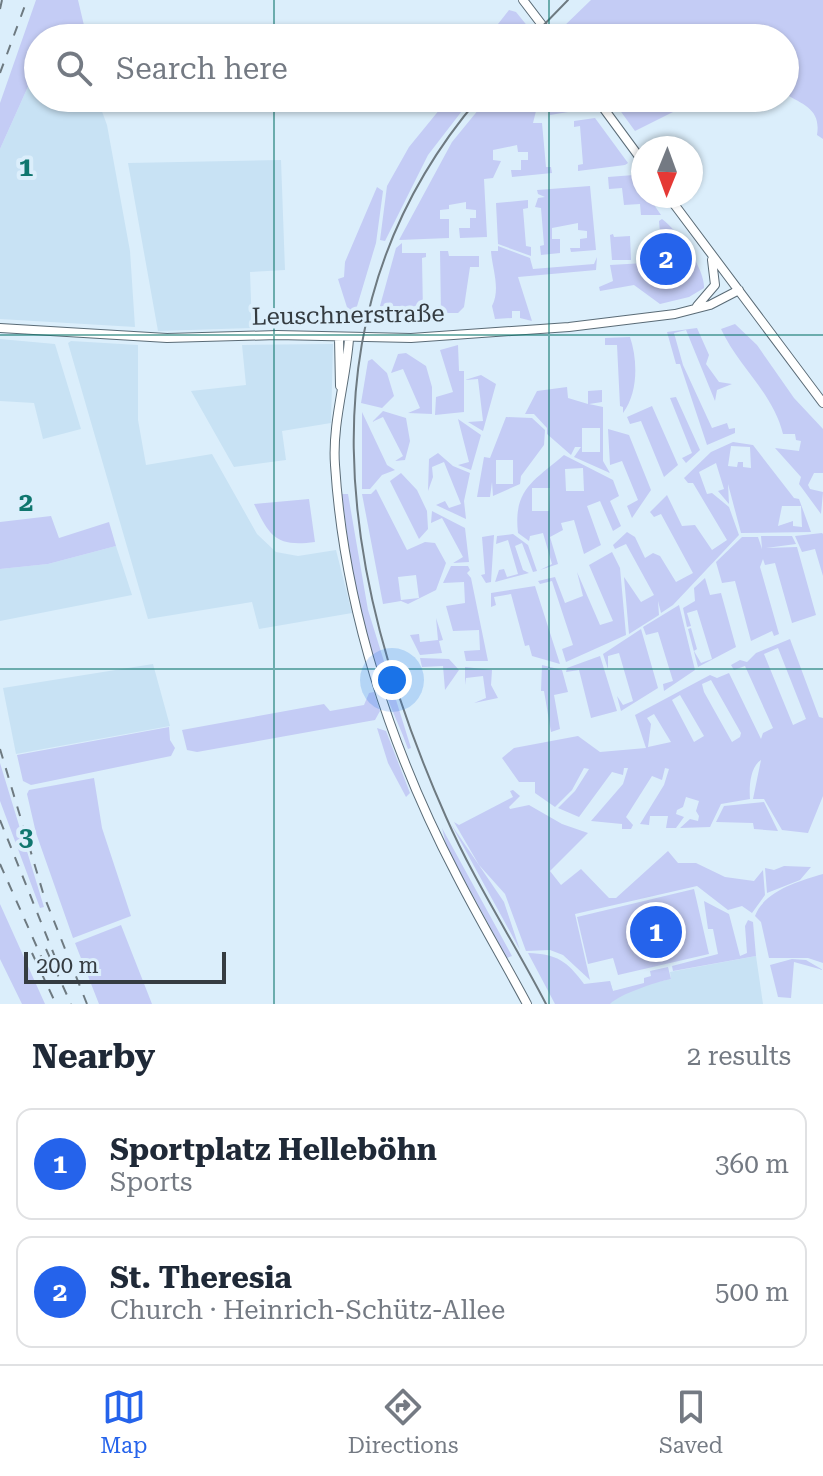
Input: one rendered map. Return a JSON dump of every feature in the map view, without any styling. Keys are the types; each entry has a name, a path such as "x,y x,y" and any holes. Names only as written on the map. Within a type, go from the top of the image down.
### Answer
{"main road":[{"path":"523,0 541,24"},
{"path":"606,112 631,146"},
{"path":"677,208 823,403"},
{"path":"689,311 706,300 715,285 710,255"},
{"name":"Leuschnerstraße","path":"0,328 138,337 344,338 569,327 689,311 710,305 739,290"},
{"path":"344,338 335,464 349,572 366,646 402,750 443,848 527,1004"}],"shaded area":[{"path":"36,0 78,0 84,24 28,24"},
{"path":"591,0 823,0 823,139 817,135 814,114 799,102 799,24 566,24"},
{"path":"509,10 516,12 526,24 498,24"},
{"path":"24,34 24,96 0,149 0,103"},
{"path":"24,96 24,112 102,112 130,251 135,327 0,319 0,149"},
{"path":"438,112 461,112 428,155 385,241 380,240 387,186 409,147"},
{"path":"477,112 536,112 533,123 542,123 546,167 551,167 552,173 512,177 511,170 521,170 521,160 528,160 528,152 518,152 517,145 493,150 493,160 501,161 493,178 484,179 487,237 460,238 459,228 470,228 470,218 476,218 476,210 466,209 466,202 440,210 440,219 449,219 449,238 399,240 452,142"},
{"path":"621,112 673,112 635,131"},
{"path":"595,118 628,163 578,171 578,165 583,164 580,126 574,127 574,121"},
{"path":"281,160 285,270 250,272 252,328 158,331 128,163"},
{"path":"631,175 631,205 624,205 622,188 609,189 608,177"},
{"path":"590,186 596,250 571,252 570,248 580,248 580,239 587,238 587,231 578,230 578,223 552,228 552,239 560,239 560,253 541,255 540,246 544,245 541,208 535,207 538,198 545,197 537,190"},
{"path":"377,187 383,191 376,243 352,323 338,279 344,277 345,262"},
{"path":"528,200 528,208 523,209 526,246 531,247 531,256 498,244 496,203"},
{"path":"640,208 656,208 661,215 641,215"},
{"path":"662,219 689,250 700,270 704,288 689,297 660,304 634,285 600,291 599,287 613,281 610,265 645,263 649,270 659,273 669,268 670,253 661,245 659,221"},
{"path":"610,235 614,237 630,236 631,260 612,260"},
{"path":"402,243 402,253 426,253 426,257 422,258 423,313 415,322 397,325 399,306 382,306 384,324 375,324 396,248"},
{"path":"498,246 530,258 533,269 594,264 597,257 596,270 518,277 532,321 520,318 520,311 512,311 512,318 495,319 492,306 496,286 491,251 498,251"},
{"path":"440,251 448,251 449,256 479,256 479,267 470,267 464,307 458,313 441,313"},
{"path":"735,324 757,345 794,398 823,429 823,473 814,473 808,485 810,489 823,492 821,514 799,484 801,477 775,448 799,451 801,441 796,440 795,434 783,434 771,406 721,329"},
{"path":"697,328 709,355 706,364 719,382 732,384 717,390 715,401 686,330 674,333 683,365 712,428 727,423 729,429 735,428 735,433 707,445 667,332"},
{"path":"630,337 635,376 632,396 623,413 617,345 605,345 605,338"},
{"path":"0,339 55,344 81,429 43,439 34,403 0,401"},
{"path":"68,343 138,345 138,420 146,465 212,454 257,534 276,552 298,556 336,550 352,613 259,629 252,602 148,619"},
{"path":"333,344 331,423 282,431 286,460 234,467 191,391 246,385 242,345"},
{"path":"458,345 459,371 464,371 464,412 435,415 436,397 453,392 440,350"},
{"path":"406,353 426,366 432,387 432,414 408,413 420,408 403,369 391,373 398,354"},
{"path":"372,359 387,373 394,396 382,408 361,403 368,361"},
{"path":"481,375 496,384 483,431 468,422 483,421 478,379 465,380"},
{"path":"567,387 568,398 588,404 588,391 602,390 602,402 589,404 603,407 603,461 610,473 574,457 581,447 575,447 571,455 547,434 547,428 534,414 525,414 537,391","holes":["582,428 600,428 600,452 582,452"]},
{"path":"676,397 700,450 686,463 682,458 692,453 670,398"},
{"path":"652,406 678,465 664,477 641,421 630,424 627,417"},
{"path":"383,411 406,418 410,441 405,460 395,461 403,456 383,417 372,422"},
{"path":"362,412 387,465 395,470 382,475 370,489 362,489"},
{"path":"506,417 532,418 545,430 544,445 521,476 520,484 493,496 492,482 490,497 477,497 484,457 490,458","holes":["496,460 513,460 513,484 496,484"]},
{"path":"458,419 481,435 471,470 458,465 469,462"},
{"path":"608,429 629,435 651,490 632,518 627,506 638,500 622,461 610,465"},
{"path":"733,442 753,445 794,498 799,499 811,532 741,533 728,484 729,504 718,491 724,489 716,463 699,472 707,494 712,493 729,507 739,535 673,605 661,613 658,601 659,615 629,634 624,577 641,602 654,595 626,544 615,549 613,545 627,532 635,537 645,558 653,553 660,556 676,582 693,573 661,514 654,517 650,512 667,495 682,526 695,525 712,550 727,540 693,483 688,483 684,478 711,452","holes":["731,446 750,447 751,468 743,467 743,462 738,462 737,467 728,466","782,506 801,506 802,527 793,526 793,521 778,526"]},
{"path":"438,453 453,466 470,473 464,501 466,519 436,505 445,501 449,508 461,504 444,462 432,467 433,477 428,491 429,459"},
{"path":"564,455 613,480 619,496 610,501 621,526 613,531 600,501 587,506 601,545 584,554 574,520 561,523 563,530 550,537 558,564 540,570 552,564 543,533 530,536 529,541 518,533 519,506 528,487","holes":["583,468 584,491 566,491 565,469","532,488 550,488 549,511 532,511"]},
{"path":"401,473 417,490 427,511 428,529 419,539 390,481"},
{"path":"376,489 407,550 425,542 435,543 446,563 436,590 408,604 401,601 383,604 362,494 371,494","holes":["416,575 419,598 401,600 398,577"]},
{"path":"342,494 348,494 368,610 411,748 408,749 369,644 353,570"},
{"path":"309,499 315,542 291,543 276,537 265,525 254,504"},
{"path":"432,511 465,528 469,562 453,563 463,557 442,518 431,523"},
{"path":"51,516 59,538 109,522 116,546 48,564 0,569 0,522"},
{"path":"822,533 823,576 815,549 802,552 795,536"},
{"path":"513,534 528,545 537,571 533,572 522,543 515,546 523,570 529,573 495,582 499,570 504,569 507,577 518,574 508,540 496,544 497,536"},
{"path":"494,535 491,582 486,583 481,575 485,574 482,537"},
{"path":"761,536 792,536 796,544 766,548 797,547 816,615 792,623 775,563 765,565 763,559 760,567 779,634 774,636 772,631 751,641 735,581 722,583 716,562 742,537 758,537 762,549"},
{"path":"116,546 132,595 0,621 0,569 48,564"},
{"path":"612,552 620,568 626,635 566,662 562,649 573,645 552,581 540,584 538,581 555,577 565,603 583,596 577,572 600,625 613,621 589,565"},
{"path":"451,566 468,566 470,570 467,573 471,578 488,661 466,661 464,651 480,650 479,630 453,631 446,606 465,603 464,582 443,583"},
{"path":"705,578 710,595 721,593 736,647 698,667 688,629 691,628 697,649 694,651 701,663 712,659 697,610 687,613 691,626 687,627 683,608 695,601 694,588"},
{"path":"535,586 560,664 532,656 529,645 525,646 511,594 494,597 496,605 491,607 491,593"},
{"path":"679,605 695,670 664,691 663,684 673,681 658,632 646,635 643,627"},
{"path":"436,618 443,640 439,641 442,653 420,655 410,635 419,634 420,642 438,640"},
{"path":"641,629 658,688 621,711 617,696 623,705 633,701 619,653 608,656 608,669 603,654"},
{"path":"790,639 819,717 823,718 823,796 808,833 782,830 764,799 753,799 761,760 752,772 750,799 721,804 710,827 680,828 690,819 698,821 699,816 696,811 699,801 686,797 683,807 677,810 676,814 684,817 676,828 666,828 668,816 650,816 649,825 640,824 664,785 669,769 665,768 662,780 652,776 626,817 633,825 631,829 622,829 622,824 591,821 623,784 628,768 624,768 623,775 612,772 579,817 558,808 575,791 589,769 584,768 572,790 555,807 535,793 535,782 519,782 502,758 514,748 578,736 600,752 646,748 635,715 710,675 717,678 729,673 761,739 763,733 773,728 745,666 734,670 731,665 740,660 747,662 756,653","holes":["778,648 806,719 793,725 764,654","711,680 741,733 732,742 702,684","680,695 704,736 694,742 672,700","654,714 671,742 648,747 651,724 647,718"]},
{"path":"600,656 617,711 591,718 579,670 566,672 567,668"},
{"path":"420,658 449,659 459,670 445,690 443,666 422,667"},
{"path":"153,664 170,726 16,754 3,688"},
{"path":"542,665 562,670 568,692 554,695 560,729 551,732 544,691 541,691"},
{"path":"465,667 492,670 491,685 498,698 474,703 486,698 483,676 466,678 465,685"},
{"path":"374,692 380,711 375,720 197,752 187,750 182,730 324,704 330,711 364,705 369,693"},
{"path":"169,727 170,740 175,748 171,756 31,785 23,781 17,755"},
{"path":"377,728 386,731 410,793 406,797 388,763"},
{"path":"0,763 44,907 40,908 0,801"},
{"path":"94,778 102,828 131,916 73,938 36,833 27,794 29,790"},
{"path":"510,791 520,796 510,809 529,805 562,824 588,833 550,871 561,885 581,869 609,898 616,898 668,851 678,863 696,863 725,877 754,881 763,870 765,895 752,913 742,906 728,910 697,886 575,914 590,980 563,955 550,950 526,951 505,894 479,865 454,822 459,825 513,797"},
{"path":"764,802 778,831 754,829 753,823 716,822 724,806"},
{"path":"451,824 504,902 520,950"},
{"path":"442,828 512,956 507,958 447,848"},
{"path":"784,866 811,867 800,880 767,893 765,868 774,870"},
{"path":"823,874 823,963 808,958 769,958 761,922 755,916 760,907 783,888"},
{"path":"694,889 709,954 618,975 613,958 588,964 577,917"},
{"path":"704,901 729,914 740,956 747,953 745,926 748,920 753,922 756,956 673,971 672,966 718,954 713,929 708,929"},
{"path":"0,904 45,1004 22,1004 0,959"},
{"path":"121,925 152,1004 99,1004 75,943"},
{"path":"528,953 560,960 584,984 610,981 613,991 644,983 644,978 651,976 650,971 668,967 671,979 630,992 610,1004 555,1004"},
{"path":"756,956 763,1004 585,1004 610,981 613,991 671,979 670,972"},
{"path":"792,959 806,960 823,970 794,962 791,998 778,997 770,965"}],"tram line":[{"path":"545,24 568,0"},
{"path":"469,112 420,181 381,267 360,357 354,448 361,541 381,634 409,726 457,841 546,1004"}],"railway":[{"path":"0,9 2,0"},
{"path":"0,73 27,0"},
{"path":"0,749 44,896 87,1004"},
{"path":"0,820 55,957"},
{"path":"0,864 44,963"},
{"path":"46,949 71,1004"},
{"path":"32,953 56,1004"}],"place":[{"name":"St. Theresia","path":"666,259"},
{"name":"Sportplatz Helleböhn","path":"656,932"}]}
